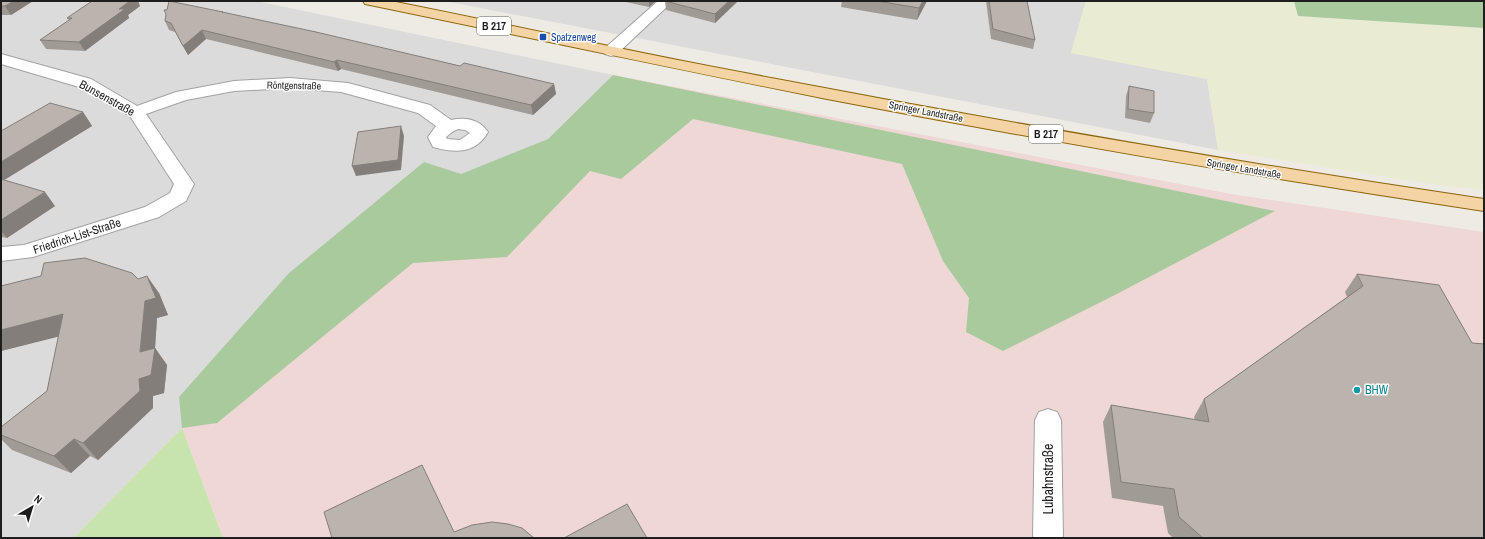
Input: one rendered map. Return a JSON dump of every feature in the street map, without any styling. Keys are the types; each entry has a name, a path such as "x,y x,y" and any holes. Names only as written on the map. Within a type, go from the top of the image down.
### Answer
{"main road":[{"name":"Springer Landstraße","path":"370,1 611,51 1044,134 1328,182 1484,205"}],"street":[{"path":"611,51 666,1"},
{"name":"Bunsenstraße","path":"1,59 85,83 136,112 184,184 180,197 152,212"},
{"name":"Röntgenstraße","path":"136,112 182,96 234,86 290,83 342,87 424,109 448,127"},
{"name":"Friedrich-List-Straße","path":"1,254 25,252 152,212"},
{"name":"Lubahnstraße","path":"1048,420 1048,538"}],"shaded area":[{"path":"1,1 256,1 613,75 548,139 461,174 182,428 73,538 1,538"},
{"path":"444,1 1086,1 1071,53 1207,79 1218,150"},
{"path":"613,75 1231,194 1484,232 1484,538 223,538 182,428 461,174 548,139"}],"green space":[{"path":"1086,1 1294,1 1298,16 1484,28 1484,190 1431,184 1218,150 1207,79 1071,53"},
{"path":"1294,1 1484,1 1484,28 1298,16"},
{"path":"613,75 1275,211 1109,298 1003,351 966,332 969,298 943,261 902,164 693,119 621,179 590,171 507,257 413,263 217,423 182,428 179,397 289,273 424,162 461,174 548,139"},
{"path":"182,428 223,538 73,538"}],"building":[{"path":"1,1 14,1 5,6 1,6"},
{"path":"92,1 130,1 119,9 125,9 79,42 40,40 72,18 67,18"},
{"path":"169,1 316,32 460,66 464,63 554,84 531,105 337,60 334,62 202,30 183,46 171,23 165,21 166,14 164,10 167,10"},
{"path":"665,1 729,1 715,14"},
{"path":"877,1 923,1 919,8"},
{"path":"989,1 1027,1 1035,40 993,29"},
{"path":"1129,86 1154,91 1154,113 1128,109"},
{"path":"50,103 83,112 1,162 1,131"},
{"path":"401,126 398,160 352,166 358,132"},
{"path":"1,179 45,192 1,220"},
{"path":"85,258 132,273 138,279 147,276 156,298 145,301 140,352 155,348 151,375 139,379 140,391 83,443 74,439 54,456 1,435 1,427 47,391 63,314 1,330 1,286 41,276 44,263"},
{"name":"BHW","path":"1357,274 1439,285 1472,343 1484,344 1484,538 1203,538 1179,517 1174,489 1121,482 1111,405 1209,422 1204,399 1363,286"},
{"path":"422,465 454,532 472,525 492,522 522,528 534,538 332,538 324,512"},
{"path":"627,504 647,538 564,538"}],"place":[{"name":"Spatzenweg","path":"543,37"},
{"name":"BHW","path":"1357,390"}]}
